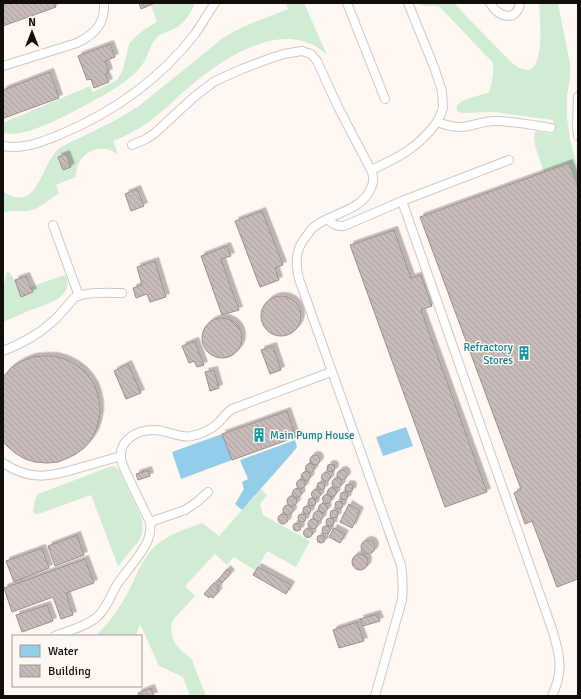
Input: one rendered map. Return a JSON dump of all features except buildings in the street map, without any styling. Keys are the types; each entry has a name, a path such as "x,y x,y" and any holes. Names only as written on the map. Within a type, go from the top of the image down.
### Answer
{"lane":[{"path":"3,66 77,43 86,38 95,31 100,23 104,13 104,3"},
{"path":"3,146 17,147 45,141 98,116 130,96 156,75 189,41 215,3"},
{"path":"347,3 386,99"},
{"path":"371,170 396,159 414,147 425,137 437,122 442,112 443,103 441,86 408,3"},
{"path":"490,3 496,11 508,16 515,14 520,8 520,3"},
{"path":"132,145 156,133 194,97 221,78 278,56 302,51 311,54 317,61 338,108 373,174 373,182 366,197 354,206 314,226 305,237 299,248 296,259 299,280 401,564 404,586 402,600 375,696"},
{"path":"578,97 578,136"},
{"path":"437,122 452,126 461,126 496,121 523,123 551,128"},
{"path":"328,219 334,225 344,226 402,201 509,160"},
{"path":"402,201 557,643 560,658 559,679 552,696"},
{"path":"53,225 79,296"},
{"path":"3,351 38,334 53,322 74,298 87,294 122,293"},
{"path":"57,635 87,623 102,612 117,585 148,541 150,522 124,467 121,456 122,448 125,442 132,436 142,431 157,430 181,436 193,436 213,427 232,410 331,372"},
{"path":"3,463 24,473 37,476 49,476 121,456"},
{"path":"150,522 185,510 208,492"}],"green space":[{"path":"155,3 195,3 189,15 183,22 176,28 163,33 155,39 147,57 137,71 116,87 73,112 51,122 21,133 3,133 3,123 90,86 93,92 117,80 123,70 129,44 138,34 157,22 151,5"},
{"path":"286,3 304,3 327,55 315,46 299,40 282,39 265,42 248,48 216,66 146,124 113,141 118,154 111,150 96,149 84,156 80,161 76,177 56,185 59,194 35,209 3,213 3,191 13,197 21,198 27,196 38,184 51,158 59,148 114,121 139,106 223,38 247,25 288,9"},
{"path":"418,3 454,3 510,61 522,69 531,69 536,62 539,52 539,3 558,3 570,64 570,78 567,95 567,117 570,140 578,169 578,187 569,163 544,172 535,146 534,136 535,132 538,131 552,134 553,120 494,112 458,112 457,106 462,102 488,93 491,87 493,63 440,7"},
{"path":"7,271 14,279 21,297 33,292 30,287 65,275 67,288 59,298 54,301 3,322 3,288"},
{"path":"114,466 119,470 140,515 143,529 139,541 118,566 91,495 41,513 36,514 33,511 38,494"},
{"path":"261,489 267,495 260,504 263,515 310,541 296,567 267,551 256,571 234,557 227,565 215,554 185,586 195,596 173,620 171,627 172,634 174,641 181,651 192,660 206,696 190,696 183,677 159,666 140,624 136,635 96,635 106,626 119,608 144,560 155,546 172,535 202,523 219,536"}],"water":[{"path":"406,427 413,446 383,456 376,437"},
{"path":"222,434 232,460 181,479 172,452"},
{"path":"295,440 297,447 294,451 242,510 235,504 244,489 242,482 248,479 240,460"}],"place":[{"name":"Refractory Stores","path":"524,353"},
{"name":"Main Pump House","path":"259,435"}]}
